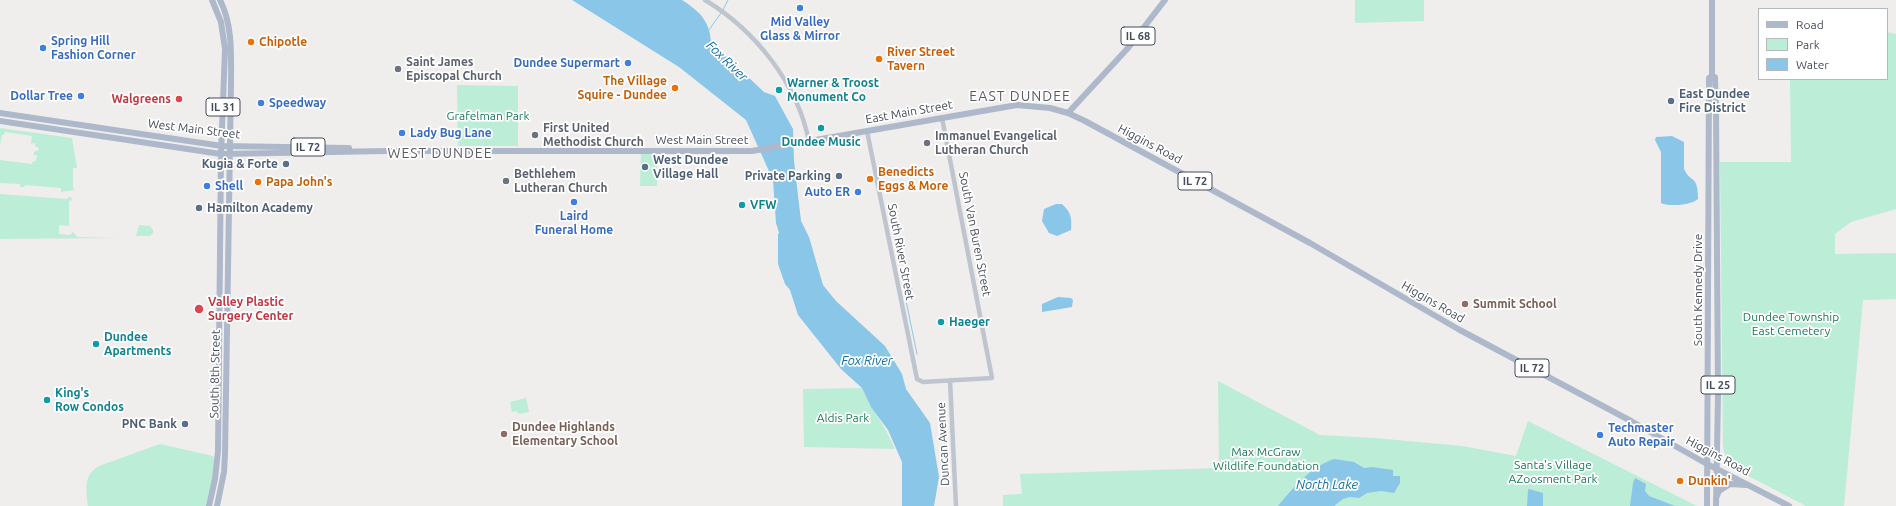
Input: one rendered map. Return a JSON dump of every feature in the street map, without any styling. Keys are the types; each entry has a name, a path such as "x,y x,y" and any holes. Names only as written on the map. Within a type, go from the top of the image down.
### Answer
{"main road":[{"name":"IL 31","path":"212,0 221,22 225,43 221,154"},
{"name":"South 8th Street","path":"217,506 224,472 225,454 231,49 226,16 220,0"},
{"name":"IL 68","path":"1068,113 1128,48 1165,0"},
{"name":"South Kennedy Drive","path":"1707,506 1709,78 1712,76 1712,0"},
{"name":"South Kennedy Drive","path":"1712,76 1715,77 1716,110 1718,395 1716,506"},
{"name":"East Main Street","path":"801,143 1017,105 1044,106 1068,113"},
{"name":"West Main Street","path":"2,113 222,146 366,148 386,151"},
{"name":"Higgins Road","path":"1068,113 1281,227 1458,328 1631,421 1707,464 1790,506"},
{"name":"West Main Street","path":"0,121 221,154 386,151 754,151 801,143"},
{"name":"South 8th Street","path":"209,506 215,479 217,455 221,154"},
{"path":"1716,497 1719,491 1730,484 1755,487"}],"street":[{"path":"705,0 725,14 752,38 782,75 804,124 809,142"},
{"name":"South Van Buren Street","path":"942,118 992,378 950,380"},
{"name":"South River Street","path":"867,131 916,376 918,380 922,382 950,380"},
{"name":"Duncan Avenue","path":"950,380 956,506"}],"green space":[{"path":"1355,0 1424,0 1424,21 1355,23"},
{"name":"Dundee Township East Cemetery","path":"1888,32 1896,34 1896,209 1851,222 1835,234 1835,254 1896,253 1896,299 1863,300 1844,506 1806,506 1735,469 1728,462 1723,447 1720,162 1791,162 1790,80 1888,80"},
{"name":"Grafelman Park","path":"457,85 518,86 518,146 458,146"},
{"path":"0,128 72,138 77,168 73,168 73,188 75,190 61,192 61,188 25,185 24,187 20,187 20,184 0,183 0,160 32,164 33,161 36,161 37,155 34,155 34,152 39,148 35,146 35,143 31,144 32,136 5,132 4,135 2,135 0,145"},
{"path":"641,152 657,152 657,186 640,186"},
{"path":"0,194 67,199 68,197 71,197 72,200 69,201 69,226 59,225 59,234 70,235 73,232 77,237 118,238 0,239"},
{"path":"139,225 150,226 153,233 150,236 136,236"},
{"name":"Max McGraw Wildlife Foundation","path":"1218,381 1320,435 1375,438 1462,446 1516,456 1528,421 1697,506 1003,506 1003,495 1022,494 1020,474 1219,468"},
{"name":"Aldis Park","path":"862,388 895,449 804,447 803,389"},
{"path":"526,398 529,412 519,414 516,411 512,412 510,402"},
{"path":"160,444 213,456 214,473 206,506 88,506 86,489 87,483 90,474 94,470 99,466"}],"water":[{"name":"Fox River","path":"572,0 682,0 694,8 706,22 711,42 764,92 775,96 793,129 794,161 801,221 809,237 823,285 836,301 885,346 902,374 906,389 930,423 939,477 934,506 902,506 902,462 888,430 871,407 862,388 841,369 798,315 790,290 785,284 778,264 779,233 776,223 773,180 746,120 679,67"},
{"path":"1672,136 1684,142 1684,169 1697,186 1698,199 1691,203 1674,205 1661,203 1661,152 1655,140 1656,137"},
{"path":"1056,204 1062,204 1065,207 1069,213 1071,222 1071,230 1057,236 1049,233 1042,221 1044,209"},
{"path":"1058,297 1071,298 1073,300 1072,307 1042,312 1042,304"},
{"name":"North Lake","path":"1334,459 1354,462 1364,468 1372,467 1393,470 1393,476 1400,476 1400,483 1394,493 1381,491 1367,493 1359,498 1350,497 1343,499 1334,506 1278,506 1303,478 1317,467"},
{"path":"1635,478 1646,484 1645,491 1649,496 1675,506 1630,506"},
{"path":"1529,489 1543,493 1543,506 1527,506"}],"waterway":[{"path":"723,10 728,0"},
{"path":"709,30 721,13"},
{"path":"912,289 904,291 917,354"}],"place":[{"name":"Mid Valley Glass & Mirror","path":"800,8"},
{"name":"Chipotle","path":"251,42"},
{"name":"Spring Hill Fashion Corner","path":"43,48"},
{"name":"River Street Tavern","path":"879,59"},
{"name":"Dundee Supermart","path":"628,63"},
{"name":"Saint James Episcopal Church","path":"398,69"},
{"name":"The Village Squire - Dundee","path":"675,88"},
{"name":"Warner & Troost Monument Co","path":"779,90"},
{"name":"Dollar Tree","path":"81,96"},
{"name":"Walgreens","path":"179,99"},
{"name":"East Dundee Fire District","path":"1671,101"},
{"name":"Speedway","path":"261,103"},
{"name":"Dundee Music","path":"821,128"},
{"name":"Lady Bug Lane","path":"402,133"},
{"name":"First United Methodist Church","path":"535,135"},
{"name":"Immanuel Evangelical Lutheran Church","path":"927,143"},
{"name":"Kugia & Forte","path":"286,164"},
{"name":"West Dundee Village Hall","path":"645,167"},
{"name":"Private Parking","path":"839,176"},
{"name":"Benedicts Eggs & More","path":"870,179"},
{"name":"Bethlehem Lutheran Church","path":"506,181"},
{"name":"Papa John's","path":"258,182"},
{"name":"Shell","path":"207,186"},
{"name":"Auto ER","path":"858,192"},
{"name":"Laird Funeral Home","path":"574,202"},
{"name":"VFW","path":"742,205"},
{"name":"Hamilton Academy","path":"199,208"},
{"name":"Summit School","path":"1465,304"},
{"name":"Valley Plastic Surgery Center","path":"199,309"},
{"name":"Haeger","path":"941,322"},
{"name":"Dundee Apartments","path":"96,344"},
{"name":"King's Row Condos","path":"47,400"},
{"name":"PNC Bank","path":"185,424"},
{"name":"Dundee Highlands Elementary School","path":"504,434"},
{"name":"Techmaster Auto Repair","path":"1600,435"},
{"name":"Dunkin'","path":"1680,481"}],"district":[{"name":"EAST DUNDEE","path":"1020,96"},
{"name":"WEST DUNDEE","path":"440,153"}],"park label":[{"name":"Santa's Village AZoosment Park","path":"1553,472"}]}
